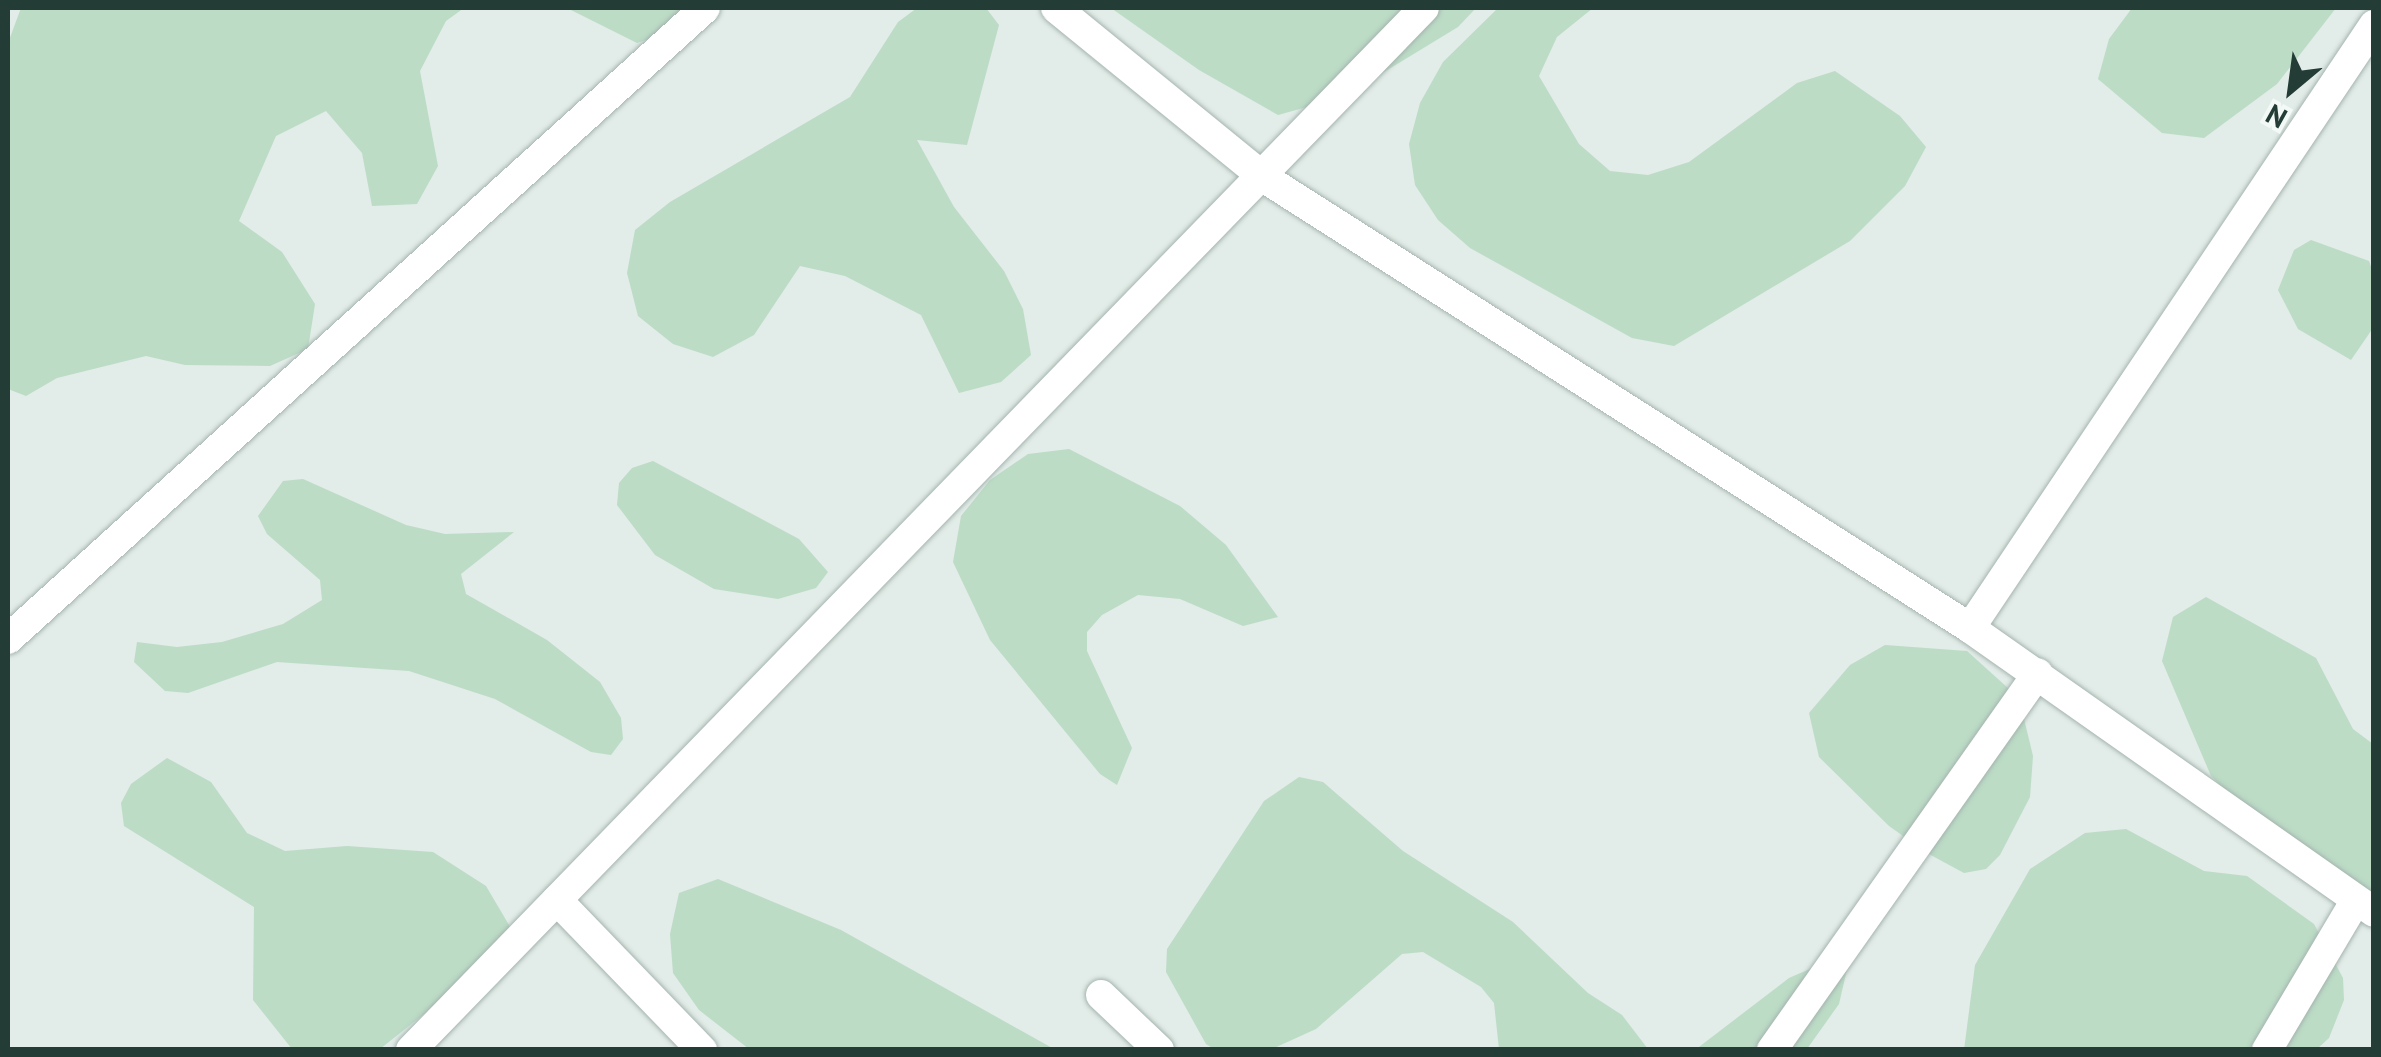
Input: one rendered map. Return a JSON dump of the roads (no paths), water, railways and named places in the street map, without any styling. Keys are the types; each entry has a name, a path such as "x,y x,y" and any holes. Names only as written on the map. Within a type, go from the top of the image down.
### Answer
{"street":[{"path":"8,639 704,8"},
{"path":"1056,8 1263,176 2038,673 2364,907 2267,1050"},
{"path":"410,1050 1424,8"},
{"path":"1970,628 2374,25"},
{"path":"1772,1050 2038,673"},
{"path":"557,900 702,1050"},
{"path":"1101,995 1159,1050"}]}
